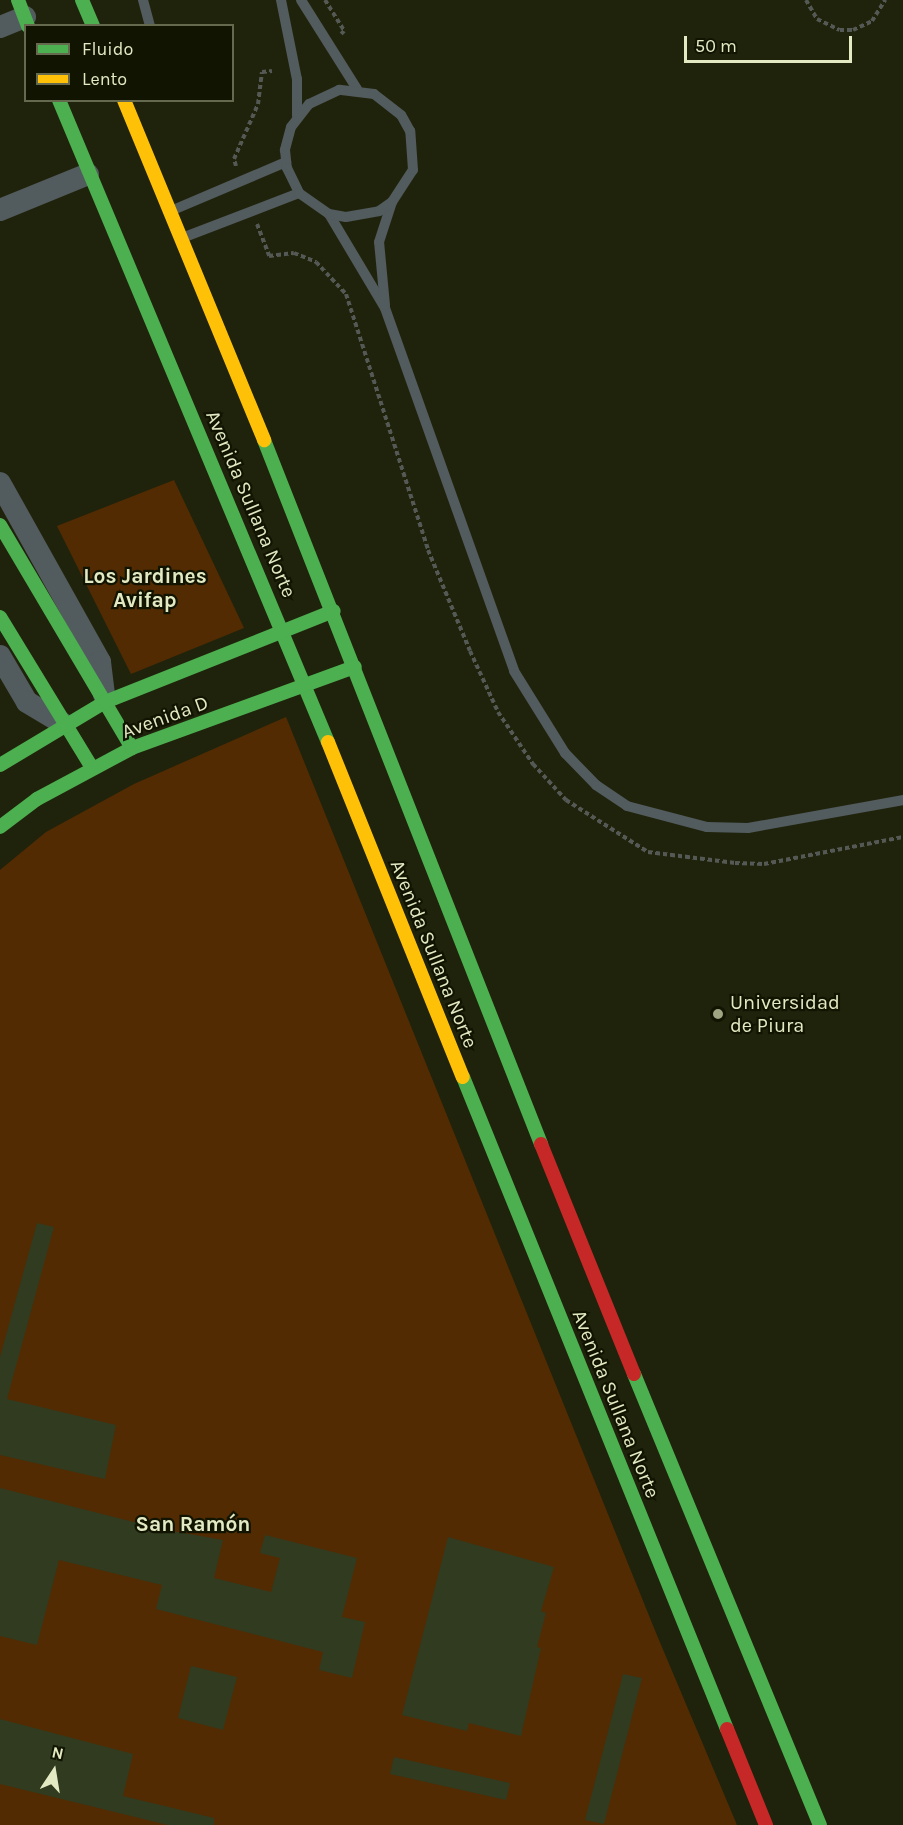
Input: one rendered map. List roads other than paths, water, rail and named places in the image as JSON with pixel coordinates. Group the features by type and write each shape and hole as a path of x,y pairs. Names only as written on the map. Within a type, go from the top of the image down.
{"main road":[{"path":"82,0 92,24"},
{"name":"Avenida Sullana Norte","path":"60,102 88,174 283,632 766,1825"},
{"name":"Avenida Sullana Norte","path":"125,102 334,611 577,1237 820,1825"},
{"path":"0,525 132,747"},
{"name":"Avenida D","path":"0,765 64,724 105,702 334,611"},
{"path":"0,616 92,768"},
{"name":"Avenida D","path":"0,827 37,799 132,747 304,688 355,667"}],"street":[{"path":"0,27 24,14"},
{"path":"0,210 88,174"},
{"path":"0,483 100,662 105,702"},
{"path":"0,656 27,702 64,724"}],"lane":[{"path":"143,0 149,24"},
{"path":"281,0 297,79 297,116 287,138 286,162 299,194 329,214 385,308 514,671 565,753 596,785 627,806 707,827 748,828 903,800"},
{"path":"301,0 357,90"},
{"path":"297,116 323,94 357,90 389,102 410,131 412,170 392,202 379,242 385,308"},
{"path":"133,122 136,102"},
{"path":"170,210 286,162"},
{"path":"182,238 299,194"},
{"path":"329,214 362,216 392,202"}],"place":[{"name":"Universidad de Piura","path":"718,1014"}],"district":[{"name":"Los Jardines Avifap","path":"145,588"},
{"name":"San Ramón","path":"193,1524"}]}
